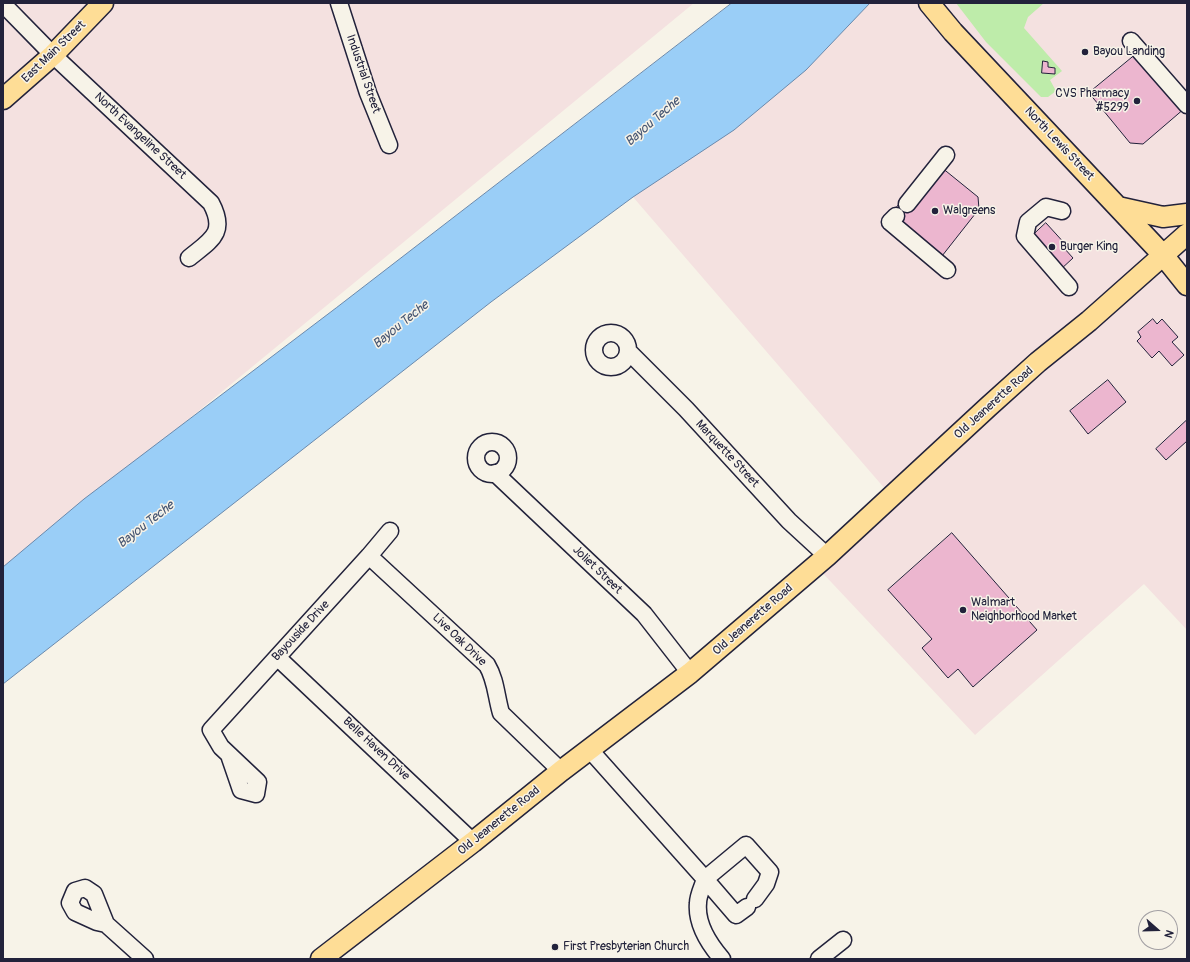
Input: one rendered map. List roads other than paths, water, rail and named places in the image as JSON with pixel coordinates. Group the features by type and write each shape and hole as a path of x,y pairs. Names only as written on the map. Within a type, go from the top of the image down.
{"main road":[{"name":"East Main Street","path":"3,98 53,55 103,3"},
{"name":"North Lewis Street","path":"930,3 953,32 1163,255 1187,285"},
{"path":"1118,207 1163,217 1187,214"},
{"name":"Old Jeanerette Road","path":"321,959 473,842 561,771 690,673 827,556 1038,362 1089,321 1187,234"}],"street":[{"name":"Industrial Street","path":"338,3 368,93 389,145"},
{"name":"North Evangeline Street","path":"3,4 53,55 211,203 218,215 218,229 211,241 190,258"},
{"path":"1132,41 1187,105"},
{"path":"907,204 946,155"},
{"path":"1062,211 1046,207 1028,222 1025,236 1069,287"},
{"path":"896,216 890,222 947,270"},
{"name":"Marquette Street","path":"628,351 686,409 789,521 827,556"},
{"name":"Joliet Street","path":"495,473 644,614 690,673"},
{"name":"Bayouside Drive","path":"230,758 221,747 211,730 390,531"},
{"name":"Live Oak Drive","path":"369,556 487,665 496,686 497,700 502,713 561,771"},
{"name":"Belle Haven Drive","path":"277,657 473,842"},
{"path":"590,750 705,879 736,915 751,903 766,884 770,872 746,845 705,879 698,903 700,923 710,945 722,959"},
{"path":"106,924 145,959"},
{"path":"819,959 843,940"}],"water":[{"name":"Bayou Teche","path":"732,3 870,3 806,70 734,130 633,197 491,302 3,684 3,567 84,499 336,308"}],"place":[{"name":"Bayou Landing","path":"1085,52"},
{"name":"CVS Pharmacy #5299","path":"1137,101"},
{"name":"Walgreens","path":"935,211"},
{"name":"Burger King","path":"1052,247"},
{"name":"Walmart Neighborhood Market","path":"963,610"},
{"name":"First Presbyterian Church","path":"555,947"}]}
